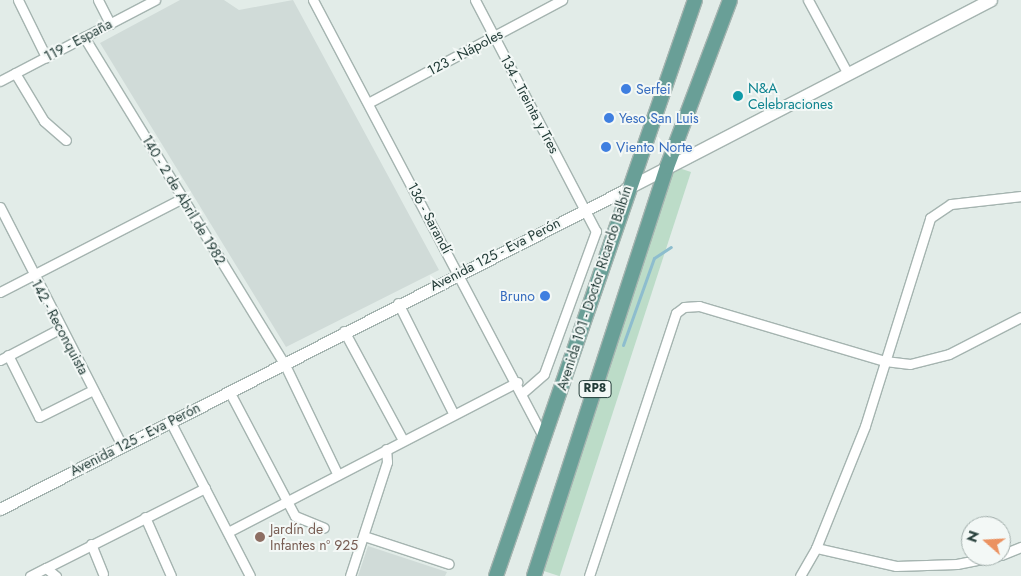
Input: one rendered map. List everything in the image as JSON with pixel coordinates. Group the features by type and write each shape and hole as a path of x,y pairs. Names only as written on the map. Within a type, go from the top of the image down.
{"main road":[{"name":"Avenida 101 - Doctor Ricardo Balbín","path":"496,576 627,189 695,0"},
{"name":"RP8","path":"534,576 668,167 730,0"},
{"name":"Avenida 125 - Eva Perón","path":"627,189 847,72 991,0"}],"street":[{"path":"18,0 46,57"},
{"path":"98,0 110,24"},
{"name":"119 - España","path":"0,81 155,0"},
{"name":"136 - Sarandí","path":"313,0 517,382 544,438"},
{"name":"134 - Treinta y Tres","path":"475,0 595,226 594,239 544,374 522,393"},
{"name":"123 - Nápoles","path":"368,103 562,0"},
{"path":"808,0 847,72"},
{"name":"140 - 2 de Abril de 1982","path":"84,37 284,363 338,475"},
{"path":"15,73 44,121 66,140"},
{"name":"Avenida 125 - Eva Perón","path":"0,509 584,208 627,189"},
{"path":"800,576 816,548 850,469 885,361 922,236 934,212 951,204 1021,196"},
{"path":"0,292 184,198"},
{"name":"142 - Reconquista","path":"0,207 4,227 33,276 122,445"},
{"path":"398,303 453,414"},
{"path":"590,576 679,310 699,306 885,361 910,364 932,360 1021,317"},
{"path":"61,328 4,358 39,417 93,390"},
{"path":"344,331 403,440"},
{"path":"228,532 517,382"},
{"path":"229,391 286,502 298,519 324,528"},
{"path":"170,421 250,576"},
{"path":"350,576 387,462 386,449"},
{"path":"30,576 205,488"},
{"path":"145,517 171,576"},
{"path":"364,536 449,564"},
{"path":"91,544 104,574"},
{"path":"816,548 896,566 961,563"},
{"path":"46,568 56,576"}],"shaded area":[{"path":"180,0 224,0 239,10 293,0 439,270 286,347 100,43"},
{"path":"368,546 447,572 445,576 358,576"}],"green space":[{"path":"668,165 691,172 560,576 537,569"}],"waterway":[{"path":"623,345 654,258 671,247"}],"place":[{"name":"Serfei","path":"626,89"},
{"name":"N&A Celebraciones","path":"738,96"},
{"name":"Yeso San Luis","path":"609,118"},
{"name":"Viento Norte","path":"606,147"},
{"name":"Bruno","path":"545,296"},
{"name":"Jardín de Infantes nº 925","path":"260,537"}]}
